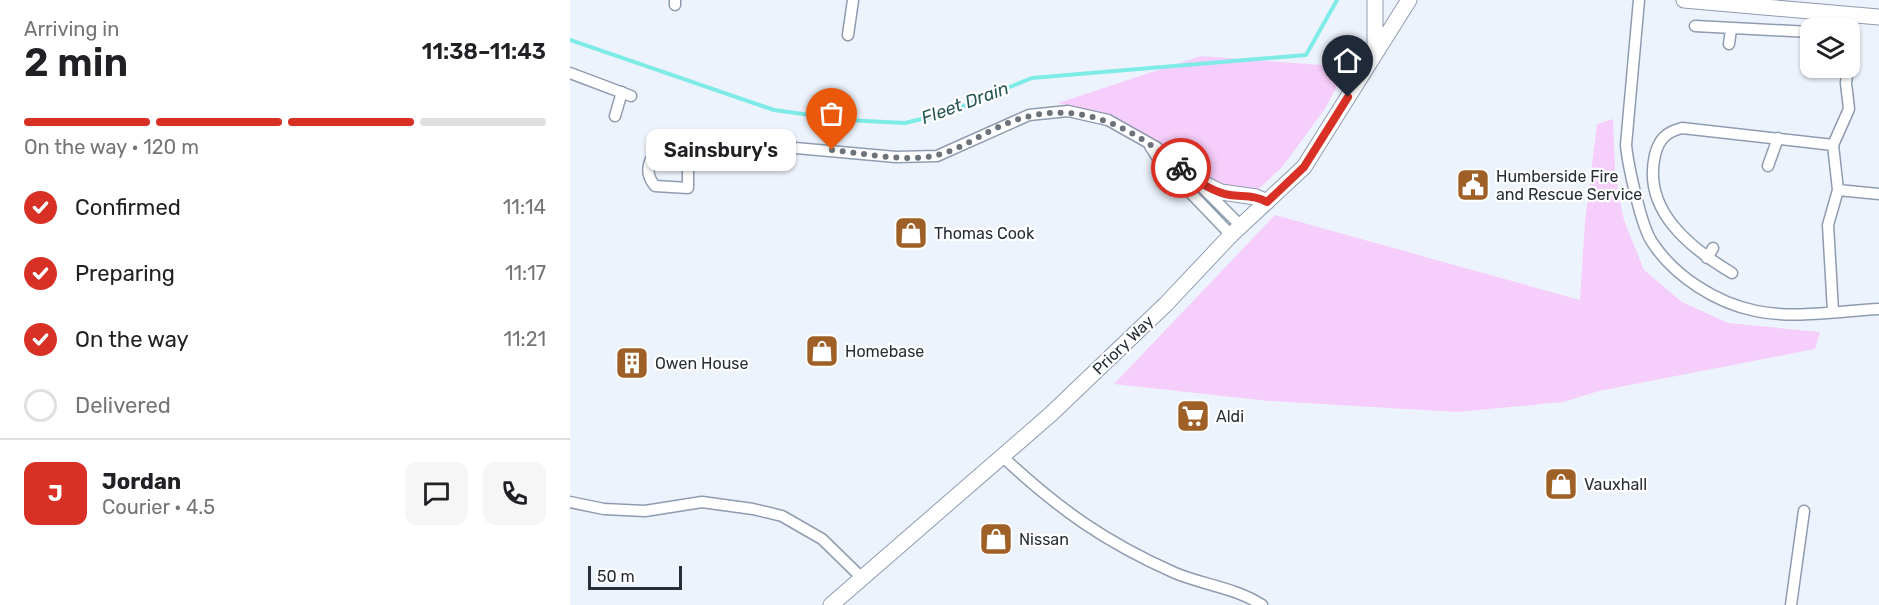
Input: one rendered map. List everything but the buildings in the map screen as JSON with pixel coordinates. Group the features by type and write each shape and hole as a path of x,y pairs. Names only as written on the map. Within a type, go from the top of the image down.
{"street":[{"path":"848,35 853,0"},
{"path":"1375,0 1375,50"},
{"name":"Priory Way","path":"831,605 861,577 1004,458 1166,304 1236,231 1304,167 1375,50 1409,0"},
{"path":"1639,0 1626,145 1629,169 1650,240 1675,268 1706,292 1756,311 1879,309"},
{"path":"1684,0 1879,17"},
{"path":"1695,26 1800,32"},
{"path":"1730,44 1731,29"},
{"path":"570,73 627,94 615,116"},
{"path":"1833,311 1828,225 1838,190 1833,145 1849,109 1847,78"},
{"path":"688,149 688,188 655,186 648,170 652,156 660,150 761,145 896,157 937,156 1029,115 1068,111 1108,120 1160,150 1194,179 1236,231"},
{"path":"1732,273 1707,258 1679,235 1660,210 1654,184 1653,162 1657,143 1669,131 1682,128 1833,145"},
{"path":"1768,166 1778,138"},
{"path":"1150,146 1159,160 1236,231"},
{"path":"1194,179 1221,192 1256,197 1267,202"},
{"path":"1838,190 1879,194"},
{"path":"1707,258 1713,248"},
{"path":"1004,458 1062,509 1109,542 1178,574 1250,597 1262,605"},
{"path":"571,501 604,509 645,511 702,502 753,509 782,516 822,539 861,577"},
{"path":"1791,605 1804,511"}],"shaded area":[{"path":"1201,56 1348,67 1324,110 1283,166 1246,201 1218,202 1160,145 1123,121 1058,103"},
{"path":"1613,119 1615,169 1619,197 1624,220 1644,270 1682,302 1728,323 1820,332 1815,349 1599,391 1563,402 1457,412 1269,401 1114,384 1275,215 1580,300 1585,222 1597,124"}],"waterway":[{"name":"Fleet Drain","path":"570,40 774,110 846,120 905,123 946,113 1032,78 1306,55 1337,0"}],"way so far":[{"path":"832,150 896,157 937,156 1029,115 1068,111 1108,120 1131,132 1150,146 1156,147 1181,168"}],"place":[{"name":"Sainsbury's","path":"832,150"},
{"name":"Humberside Fire and Rescue Service","path":"1473,185"},
{"name":"Thomas Cook","path":"911,233"},
{"name":"Homebase","path":"822,351"},
{"name":"Owen House","path":"632,363"},
{"name":"Aldi","path":"1193,416"},
{"name":"Vauxhall","path":"1561,484"},
{"name":"Nissan","path":"996,539"}],"route":[{"path":"1181,168 1194,179 1214,190 1229,195 1256,197 1267,202 1304,167 1348,97"}]}
